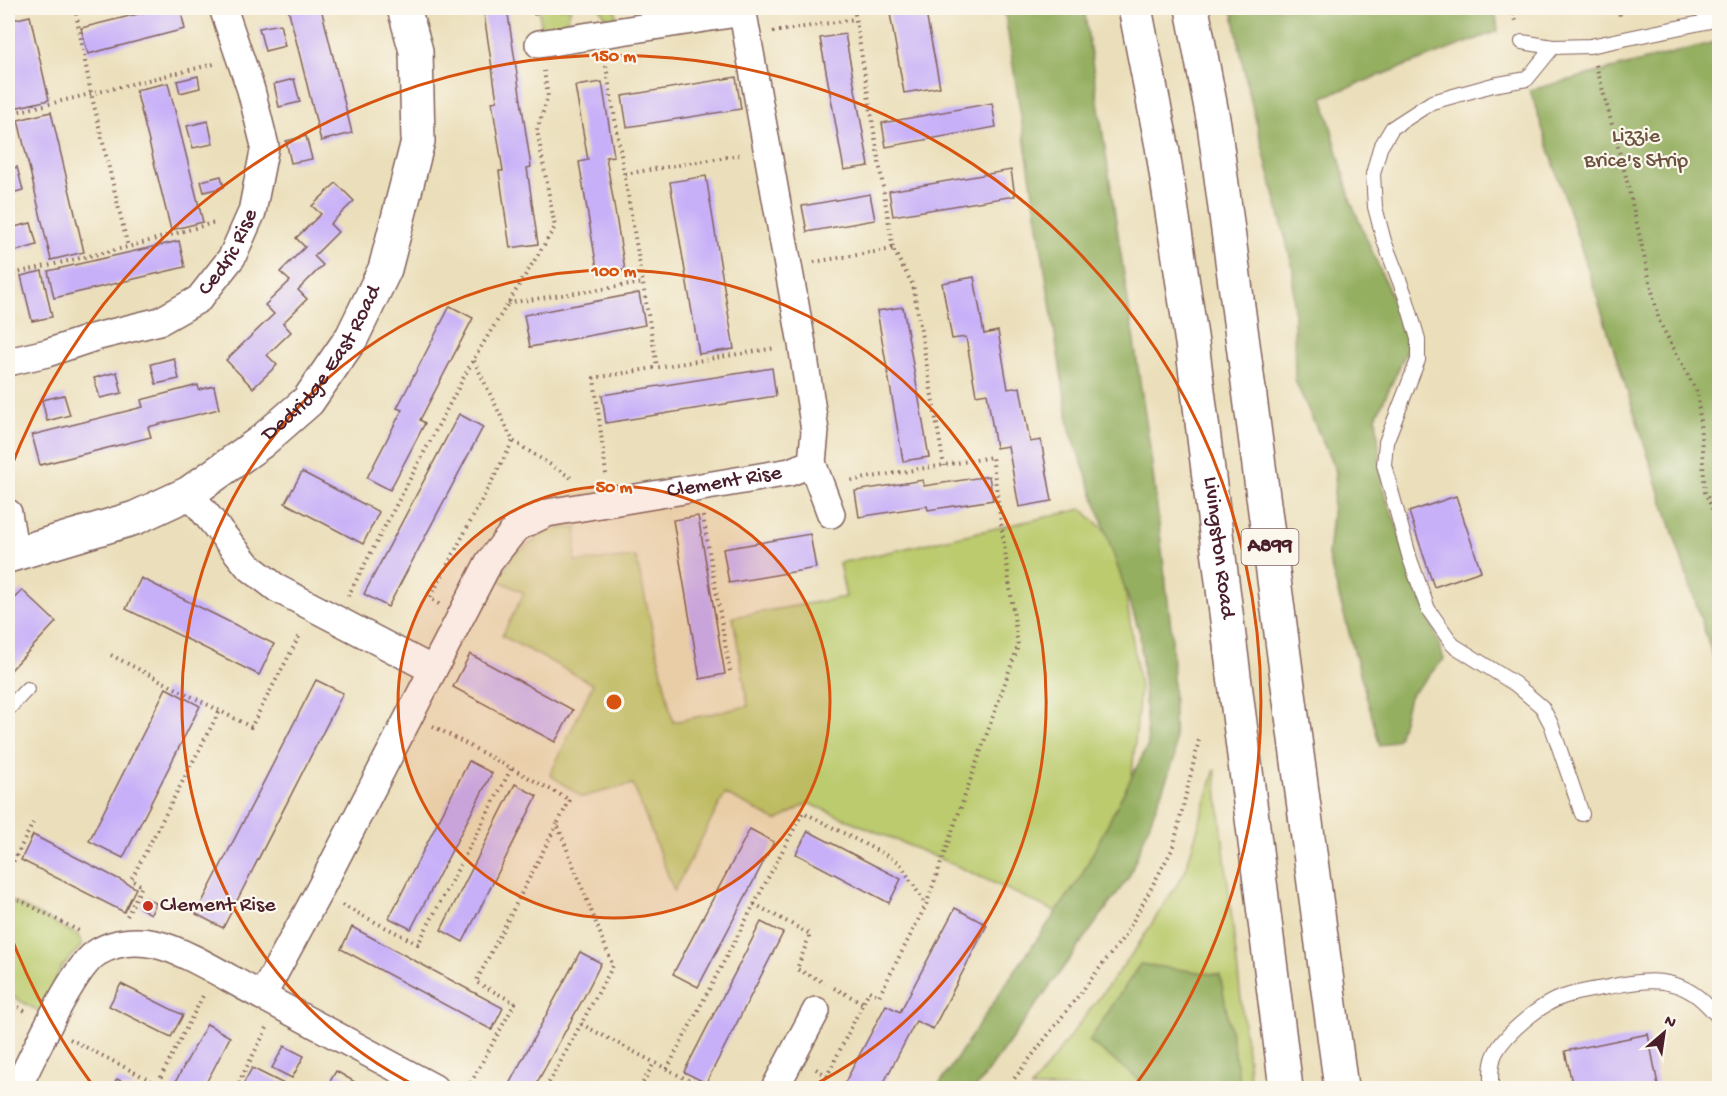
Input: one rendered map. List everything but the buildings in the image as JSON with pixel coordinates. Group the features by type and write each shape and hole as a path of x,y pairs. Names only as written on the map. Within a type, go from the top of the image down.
{"main road":[{"name":"Dedridge East Road","path":"11,555 135,518 189,493 261,442 308,401 352,337 385,269 418,141 416,51 404,8"},
{"name":"Livingston Road","path":"1135,8 1162,146 1192,343 1286,1089"},
{"name":"A899","path":"1192,8 1214,124 1341,1089"}],"street":[{"name":"Cedric Rise","path":"8,362 160,321 199,299 232,257 252,212 265,146 240,57 223,8"},
{"path":"539,44 744,19"},
{"name":"Clement Rise","path":"744,19 802,344 815,431 816,474 831,514"},
{"name":"Clement Rise","path":"270,1001 318,893 460,617 489,562 516,528 547,513 790,472 816,474"},
{"path":"189,493 248,566 278,589 433,670"},
{"path":"8,513 11,555"},
{"path":"17,1089 76,973 97,952 127,941 156,944 189,957 434,1089"},
{"path":"775,1089 816,1011"}],"lane":[{"path":"1522,42 1553,47 1590,46 1719,18"},
{"path":"1553,47 1527,79 1493,85 1432,102 1392,128 1380,148 1373,174 1375,207 1384,241 1405,295 1418,339 1418,360 1386,442 1384,465 1410,559 1428,609 1453,645 1515,684 1542,707 1551,724 1582,814"},
{"path":"8,709 27,689"},
{"path":"1491,1089 1491,1071 1495,1053 1500,1046 1532,1015 1560,997 1621,984 1659,981 1675,984 1691,992 1704,1001 1719,1019"}],"path":[{"path":"75,8 91,93 128,248"},
{"path":"854,8 893,249 913,285 944,466"},
{"path":"744,19 855,19"},
{"path":"601,35 657,367"},
{"path":"111,655 250,726 325,614 473,360 555,227 537,130 548,97 539,44"},
{"path":"1590,46 1626,177 1659,321 1698,394 1705,492 1719,527"},
{"path":"8,114 240,57"},
{"path":"625,174 767,151"},
{"path":"8,275 128,248 252,212"},
{"path":"788,266 893,249"},
{"path":"508,303 643,283"},
{"path":"610,502 594,378 802,344"},
{"path":"473,360 513,441 610,502"},
{"path":"460,617 430,598 513,441"},
{"path":"792,1056 827,1076 869,991 879,996 926,905 1018,646 992,457 944,466 816,474"},
{"path":"698,488 730,672"},
{"path":"127,941 122,925 142,886 131,880 220,710"},
{"path":"410,714 570,800 476,982 515,1003 468,1089"},
{"path":"1007,1089 1126,934 1173,848 1199,740"},
{"path":"318,893 418,944 511,769"},
{"path":"667,1069 803,812 899,862 926,905"},
{"path":"8,872 33,823"},
{"path":"546,1089 613,966 557,824"},
{"path":"8,894 90,937 97,952"},
{"path":"754,904 810,934 797,969 863,1003"},
{"path":"48,1028 156,1086 215,972"},
{"path":"236,1089 270,1001"},
{"path":"581,1024 703,1089"},
{"path":"640,1089 654,1063"}],"green space":[{"path":"539,8 571,8 567,20 558,31 542,34"},
{"path":"600,8 615,8 617,19 606,18"},
{"path":"1004,8 1084,8 1150,448 1172,636 1175,757 1129,877 976,1088 937,1088 1009,979 1079,880 1148,745 1140,633 1070,430"},
{"path":"1232,8 1495,8 1498,31 1323,97 1351,202 1411,342 1376,417 1383,488 1444,659 1409,697 1398,739 1380,746 1328,556 1336,472 1295,380 1293,269 1247,85"},
{"name":"Lizzie Brice's Strip","path":"1720,41 1719,675 1530,90"},
{"path":"1082,509 1118,543 1140,688 1131,786 1069,918 957,866 808,803 777,821 725,794 674,891 633,784 582,797 550,775 593,684 502,636 524,593 498,580 513,555 553,528 577,528 575,562 636,557 673,722 748,706 733,617 846,597 839,563"},
{"path":"1215,769 1251,1088 1031,1088 1135,950 1185,872"},
{"path":"8,899 78,935 82,945 61,968 40,1012 8,994"},
{"path":"1140,964 1220,975 1241,1088 1150,1088 1089,1041"}],"place":[{"name":"Clement Rise","path":"148,906"}]}
